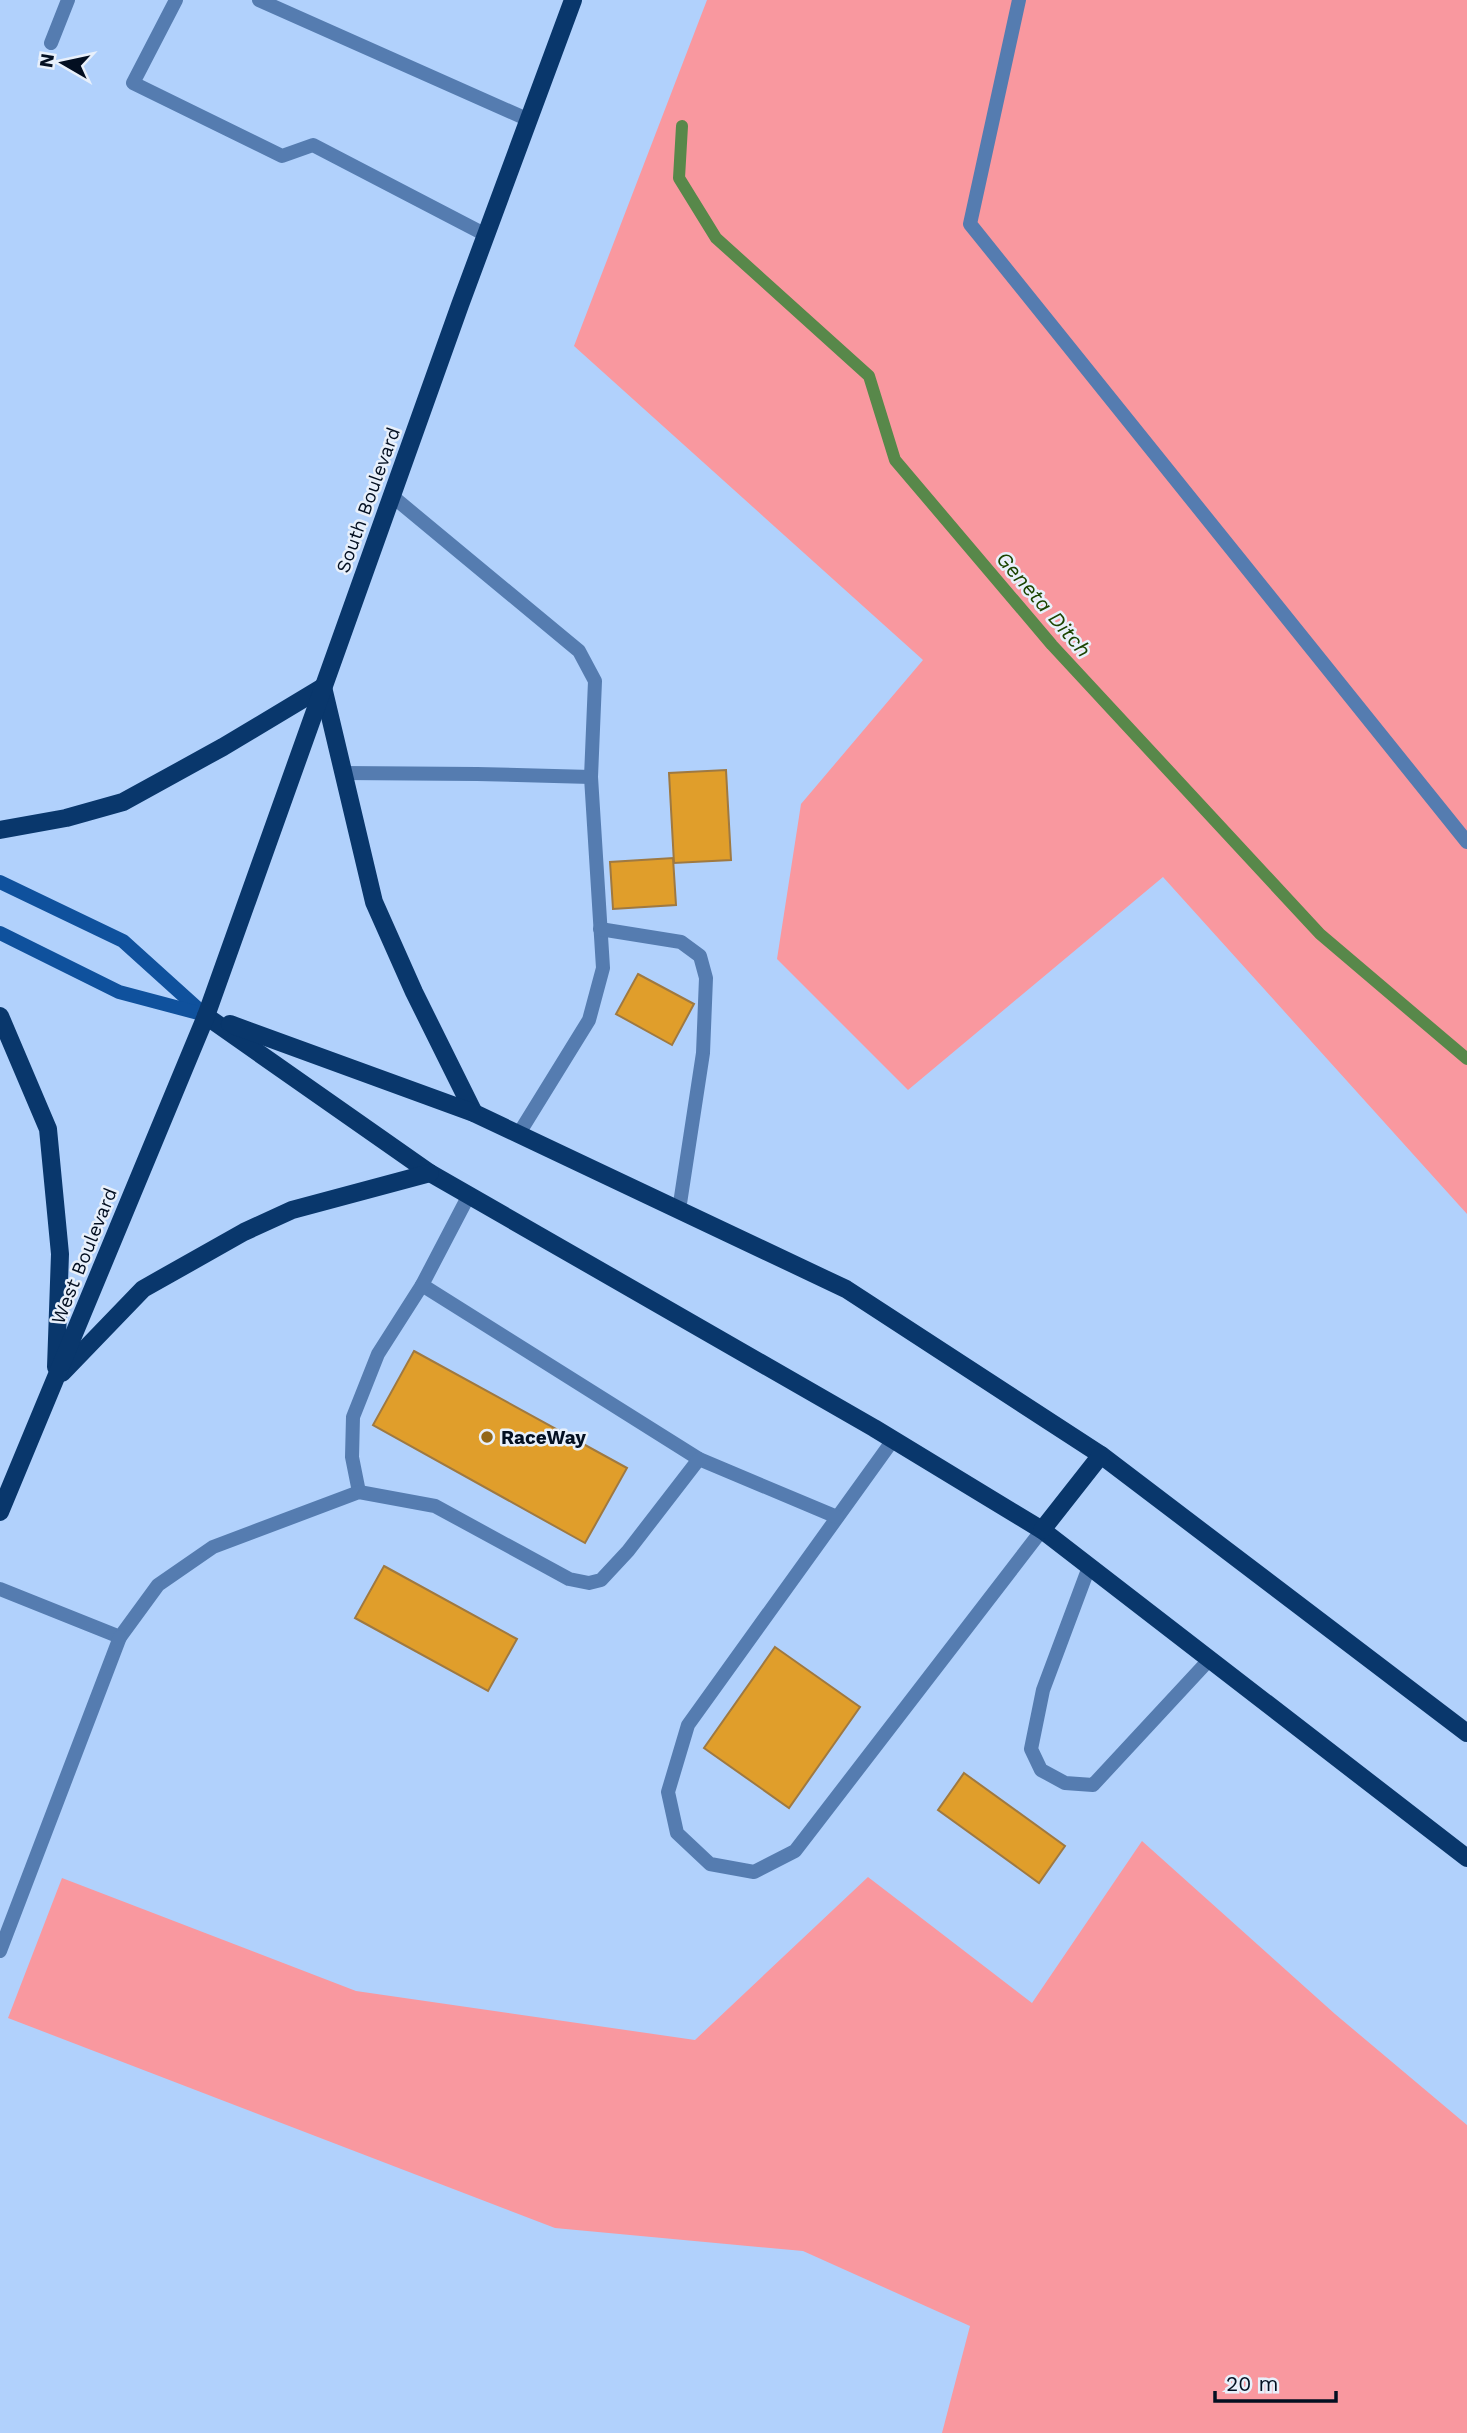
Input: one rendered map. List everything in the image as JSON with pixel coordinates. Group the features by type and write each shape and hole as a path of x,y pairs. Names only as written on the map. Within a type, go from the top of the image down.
{"main road":[{"name":"South Boulevard","path":"206,1016 573,0"},
{"path":"0,830 66,818 123,802 323,687 374,902 414,992 474,1113"},
{"path":"0,882 123,941 206,1016 430,1173 893,1440 1042,1530 1467,1858"},
{"path":"0,933 119,992 206,1016 474,1113 846,1289 1101,1455 1467,1734"},
{"path":"0,1016 48,1129 61,1254 55,1381"},
{"name":"West Boulevard","path":"0,1513 206,1016"},
{"path":"55,1381 143,1289 244,1232 292,1210 430,1173"},
{"path":"1042,1530 1101,1455"}],"lane":[{"path":"51,43 68,0"},
{"path":"176,0 134,83 282,156 313,145 486,235"},
{"path":"259,0 529,120"},
{"path":"1019,0 970,224 1467,842"},
{"path":"392,496 579,651 595,681 591,777 603,968 589,1020 518,1135"},
{"path":"343,773 591,777"},
{"path":"600,929 681,942 700,956 706,978 703,1053 679,1210"},
{"path":"359,1492 352,1457 353,1417 378,1354 422,1285 469,1195"},
{"path":"422,1285 699,1460 837,1517"},
{"path":"893,1440 688,1725 668,1791 677,1833 710,1864 754,1872 795,1851 1042,1530"},
{"path":"0,1951 120,1637 158,1585 212,1547 359,1492 435,1506 569,1579 589,1583 601,1580 628,1550 699,1460"},
{"path":"1089,1567 1043,1690 1031,1749 1041,1770 1065,1783 1093,1785 1209,1660"},
{"path":"0,1589 120,1637"}],"shaded area":[{"path":"707,0 1467,0 1467,1214 1163,877 908,1090 777,959 801,804 923,660 574,346"},
{"path":"1142,1841 1335,2014 1467,2125 1467,2433 942,2433 970,2326 803,2251 555,2228 8,2018 62,1878 356,1991 695,2040 868,1877 1032,2003"}],"building":[{"path":"726,770 731,860 674,863 669,773"},
{"path":"673,858 676,905 613,909 610,862"},
{"path":"638,974 694,1004 672,1045 616,1014"},
{"path":"414,1351 627,1468 585,1543 373,1425"},
{"path":"384,1566 517,1639 488,1691 355,1618"},
{"path":"775,1647 860,1707 789,1808 704,1748"},
{"path":"964,1773 1065,1846 1039,1883 938,1810"}],"waterway":[{"name":"Geneta Ditch","path":"682,126 679,178 716,238 869,376 895,460 1052,645 1320,934 1467,1059"}],"place":[{"name":"RaceWay","path":"487,1437"}]}
